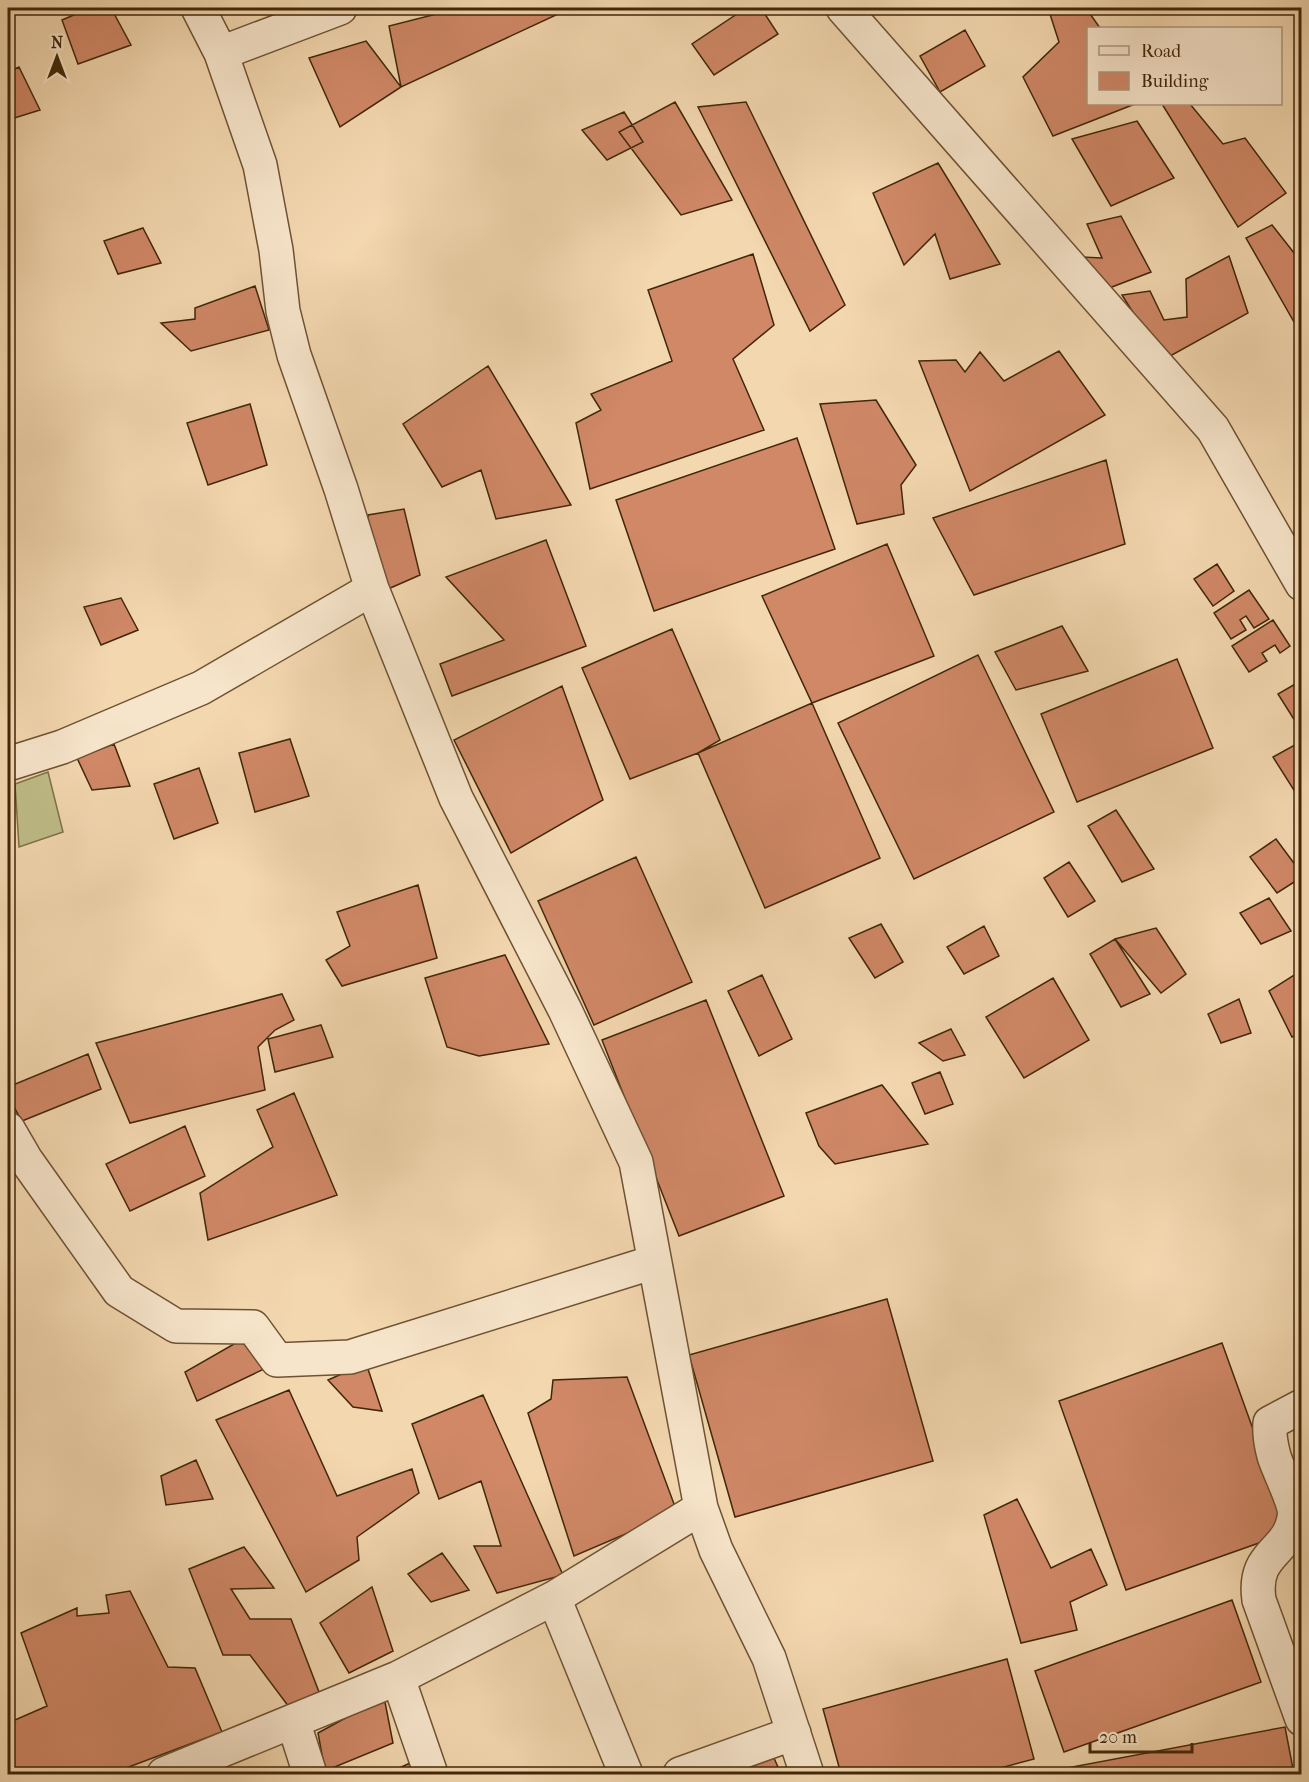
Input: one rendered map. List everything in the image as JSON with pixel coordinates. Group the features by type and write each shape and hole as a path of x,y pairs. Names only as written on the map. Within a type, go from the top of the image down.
{"street":[{"path":"198,8 221,53 260,165 276,250 283,311 294,355 341,489 372,589 456,798 565,1010 636,1162 701,1508 716,1550 770,1658 807,1774"},
{"path":"221,53 340,8"},
{"path":"843,8 1213,429 1302,584"},
{"path":"8,765 62,747 201,687 372,589"},
{"path":"8,1129 26,1160 119,1291 176,1326 253,1327 277,1360 350,1357 654,1262"},
{"path":"1302,1406 1270,1423 1269,1435 1274,1456 1295,1516 1290,1532 1261,1567 1256,1584 1258,1600 1302,1719"},
{"path":"164,1774 398,1678 554,1598 701,1508"},
{"path":"554,1598 626,1774"},
{"path":"398,1678 431,1774"},
{"path":"292,1721 310,1774"},
{"path":"680,1774 794,1733"}],"shaded area":[{"path":"48,772 63,832 19,847 15,784"}],"building":[{"path":"90,8 111,8 131,45 78,64 62,20"},
{"path":"460,8 571,8 401,87 389,26"},
{"path":"746,8 761,8 778,34 714,75 692,44"},
{"path":"1048,8 1086,8 1099,27 1087,27 1087,105 1132,105 1053,136 1023,77 1059,42"},
{"path":"965,30 985,66 940,92 920,56"},
{"path":"366,41 401,87 340,127 309,58"},
{"path":"19,67 40,110 8,120 8,72"},
{"path":"675,102 732,200 681,215 619,132"},
{"path":"746,102 845,305 810,331 698,107"},
{"path":"1163,105 1191,105 1223,144 1245,138 1286,193 1238,227"},
{"path":"624,112 643,142 607,160 582,130"},
{"path":"1137,121 1174,178 1111,206 1072,139"},
{"path":"938,163 1000,264 950,279 935,234 904,265 873,193"},
{"path":"1121,216 1151,272 1104,290 1082,257 1102,258 1087,224"},
{"path":"1272,225 1302,263 1302,336 1246,238"},
{"path":"143,228 161,263 118,274 104,241"},
{"path":"753,254 774,325 733,359 764,430 590,489 576,423 601,410 591,394 672,361 648,290"},
{"path":"1229,256 1248,313 1163,360 1122,295 1150,291 1164,320 1187,317 1186,279"},
{"path":"255,286 269,330 191,351 161,323 195,319 195,308"},
{"path":"1059,351 1105,415 970,491 919,361 956,360 965,372 980,352 1004,381"},
{"path":"488,366 571,505 496,519 481,470 442,487 403,424"},
{"path":"876,400 916,465 901,485 904,514 857,524 820,404"},
{"path":"250,404 267,465 208,485 187,423"},
{"path":"797,438 835,549 654,611 616,500"},
{"path":"1106,460 1125,544 974,595 933,518"},
{"path":"404,509 420,575 388,589 366,567 368,515"},
{"path":"546,540 586,646 452,696 440,664 504,640 446,577"},
{"path":"887,544 934,656 812,703 762,596"},
{"path":"1217,564 1234,591 1213,606 1194,579"},
{"path":"1249,590 1269,619 1254,628 1246,616 1240,620 1246,630 1231,639 1214,613"},
{"path":"121,598 138,630 101,645 84,607"},
{"path":"1273,620 1290,646 1280,653 1275,645 1262,653 1267,661 1249,672 1232,646"},
{"path":"1062,626 1088,671 1016,690 995,652"},
{"path":"672,629 720,740 698,753 630,779 582,668"},
{"path":"978,655 1054,812 914,879 838,723"},
{"path":"1177,659 1213,748 1077,802 1041,714"},
{"path":"1302,680 1302,717 1295,721 1278,694"},
{"path":"562,686 603,800 511,853 454,740"},
{"path":"812,703 880,858 765,908 698,753"},
{"path":"290,739 309,796 255,812 239,753"},
{"path":"1302,741 1302,794 1297,795 1273,757"},
{"path":"114,744 130,786 92,790 77,758"},
{"path":"199,768 218,823 174,839 154,784"},
{"path":"1116,810 1154,869 1122,882 1088,826"},
{"path":"1276,839 1302,874 1302,877 1277,893 1250,857"},
{"path":"636,857 692,982 594,1025 538,901"},
{"path":"1069,862 1095,901 1068,917 1044,878"},
{"path":"418,885 437,958 342,986 326,960 350,946 337,912"},
{"path":"1269,898 1291,931 1261,944 1240,913"},
{"path":"881,924 903,962 875,978 849,938"},
{"path":"984,926 999,956 964,974 947,947"},
{"path":"1156,928 1186,974 1161,993 1115,939"},
{"path":"1115,939 1150,994 1121,1007 1090,954"},
{"path":"505,955 549,1044 479,1056 447,1047 425,978"},
{"path":"1302,970 1302,1033 1292,1037 1269,991"},
{"path":"762,975 792,1039 759,1056 728,991"},
{"path":"1053,978 1089,1040 1024,1078 986,1017"},
{"path":"282,994 294,1020 275,1030 258,1047 265,1090 130,1123 96,1043"},
{"path":"1239,999 1251,1033 1221,1043 1208,1014"},
{"path":"706,1000 784,1196 679,1236 602,1040"},
{"path":"321,1025 333,1057 275,1072 268,1039"},
{"path":"951,1029 965,1055 943,1061 919,1043"},
{"path":"88,1054 101,1089 22,1121 8,1097 8,1087"},
{"path":"940,1072 953,1104 925,1114 912,1083"},
{"path":"882,1085 928,1144 835,1164 819,1146 806,1113"},
{"path":"294,1093 337,1195 208,1240 200,1193 273,1147 257,1110"},
{"path":"185,1126 205,1176 130,1211 106,1164"},
{"path":"887,1299 933,1461 735,1517 689,1355"},
{"path":"241,1340 264,1369 197,1401 185,1372"},
{"path":"1222,1343 1290,1532 1126,1590 1059,1401"},
{"path":"366,1363 382,1411 353,1407 328,1380"},
{"path":"627,1377 677,1512 574,1556 528,1413 551,1399 553,1380"},
{"path":"289,1390 337,1496 412,1469 419,1493 357,1537 359,1560 306,1592 216,1420"},
{"path":"483,1395 563,1575 497,1593 474,1546 501,1546 481,1481 439,1499 412,1424"},
{"path":"196,1460 213,1499 166,1505 161,1476"},
{"path":"1017,1499 1051,1568 1091,1549 1107,1585 1070,1602 1077,1630 1021,1643 984,1515"},
{"path":"244,1547 274,1588 231,1589 250,1619 291,1619 319,1692 289,1707 250,1655 223,1655 189,1569"},
{"path":"442,1553 469,1590 431,1602 408,1574"},
{"path":"372,1587 393,1651 349,1673 320,1623"},
{"path":"130,1591 168,1667 195,1668 222,1732 110,1774 8,1774 8,1723 47,1706 21,1633 77,1608 77,1616 109,1613 106,1595"},
{"path":"1232,1600 1261,1682 1064,1752 1035,1671"},
{"path":"1007,1659 1034,1759 978,1774 841,1774 823,1709"},
{"path":"384,1697 393,1743 325,1771 318,1733"},
{"path":"1285,1727 1294,1774 1057,1774 1056,1770"},
{"path":"774,1758 781,1774 722,1774"},
{"path":"410,1763 414,1774 386,1774"}]}
